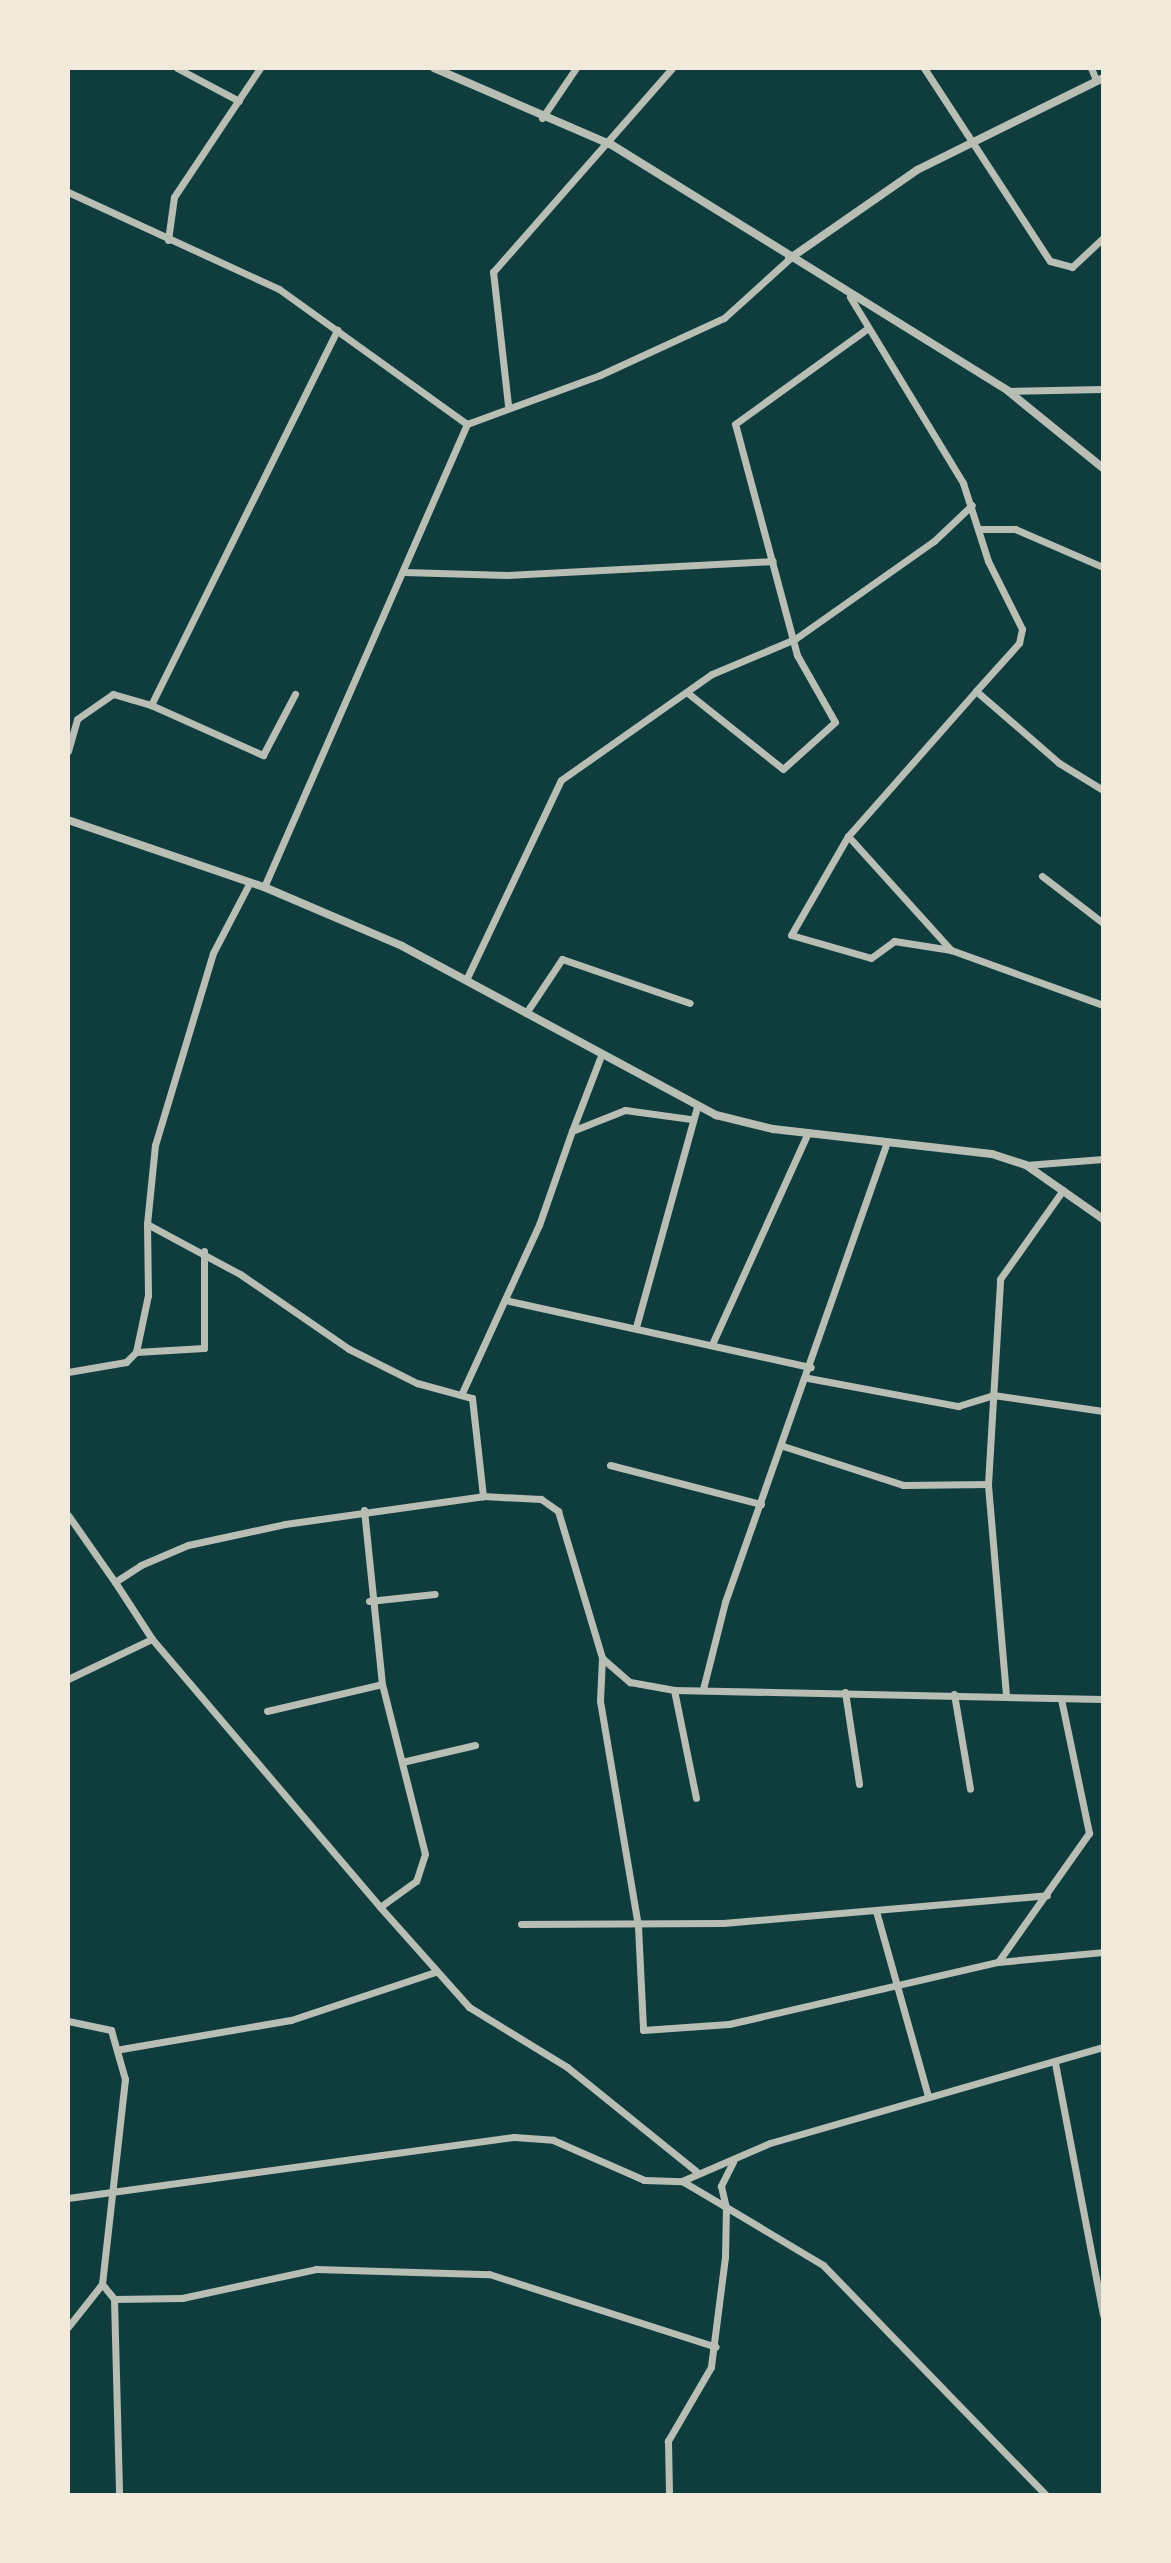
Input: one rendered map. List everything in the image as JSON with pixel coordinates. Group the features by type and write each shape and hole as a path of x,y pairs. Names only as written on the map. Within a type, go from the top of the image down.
{"street":[{"path":"177,68 239,101"},
{"path":"168,240 174,197 260,68"},
{"path":"434,68 542,118 612,145 850,297 1008,391 1103,468"},
{"path":"542,118 576,68"},
{"path":"508,405 493,272 612,145 672,68"},
{"path":"924,68 974,137 1050,261 1072,267 1103,238"},
{"path":"264,887 467,424 508,405 600,375 724,318 789,259 860,204 974,137 1100,79 1091,68"},
{"path":"68,192 279,289 467,424"},
{"path":"850,297 972,505 978,529 1024,636 848,836 791,935 871,958 894,941 951,950 1103,1005"},
{"path":"689,694 787,768 836,716 801,666 735,424 868,328"},
{"path":"151,705 337,330"},
{"path":"1008,391 1103,389"},
{"path":"466,980 561,780 737,660 795,639 934,541 972,505"},
{"path":"978,529 1015,529 1103,567"},
{"path":"404,572 522,575 773,561"},
{"path":"976,691 1059,763 1103,790"},
{"path":"68,751 77,719 113,694 151,705 260,755 295,694"},
{"path":"68,820 264,887 466,980 600,1058 697,1107 738,1123 886,1145 960,1149 1026,1165 1103,1159"},
{"path":"848,836 951,950"},
{"path":"1042,876 1103,923"},
{"path":"68,1372 126,1362 136,1352 148,1295 147,1224 155,1145 213,953 250,882"},
{"path":"526,1013 562,959 690,1003"},
{"path":"462,1393 505,1300 600,1058"},
{"path":"636,1327 691,1119 697,1107"},
{"path":"572,1131 625,1110 691,1119"},
{"path":"713,1342 808,1133"},
{"path":"703,1689 761,1504 808,1378 886,1145"},
{"path":"1026,1165 1103,1219"},
{"path":"1006,1695 988,1484 1001,1274 1063,1190"},
{"path":"147,1224 204,1251 349,1349 417,1383 462,1393 476,1402 483,1496"},
{"path":"136,1352 204,1348 204,1251"},
{"path":"505,1300 713,1342 811,1367"},
{"path":"808,1378 958,1406 993,1395 1103,1411"},
{"path":"783,1446 903,1485 988,1484"},
{"path":"610,1465 761,1504"},
{"path":"115,1582 188,1545 364,1510 483,1496 541,1499 558,1511 602,1658 600,1701 638,1926 638,2023 650,2031 729,2024 998,1962 1103,1952"},
{"path":"364,1510 369,1601 382,1684 425,1854 416,1881 380,1907"},
{"path":"68,1515 152,1639 435,1972 469,2007 574,2073 696,2171"},
{"path":"369,1601 435,1594"},
{"path":"68,1679 152,1639"},
{"path":"602,1658 622,1678 674,1690 1103,1699"},
{"path":"267,1711 382,1684"},
{"path":"674,1690 696,1798"},
{"path":"845,1692 859,1784"},
{"path":"954,1694 970,1789"},
{"path":"998,1962 1047,1895 1091,1826 1061,1699"},
{"path":"402,1762 475,1745"},
{"path":"521,1924 638,1926 876,1911 1047,1895"},
{"path":"876,1911 928,2096"},
{"path":"121,2049 291,2020 435,1972"},
{"path":"68,2021 111,2030 121,2049 122,2137 111,2188 102,2284 68,2327"},
{"path":"682,2181 696,2171 733,2162 770,2143 1103,2047"},
{"path":"1055,2063 1103,2314"},
{"path":"68,2198 111,2188 514,2137 553,2140 644,2180 682,2181 823,2265 1046,2495"},
{"path":"669,2495 668,2441 716,2347 726,2207 721,2186 733,2162"},
{"path":"114,2299 194,2296 316,2269 475,2272 716,2347"},
{"path":"102,2284 114,2299 119,2495"}]}
